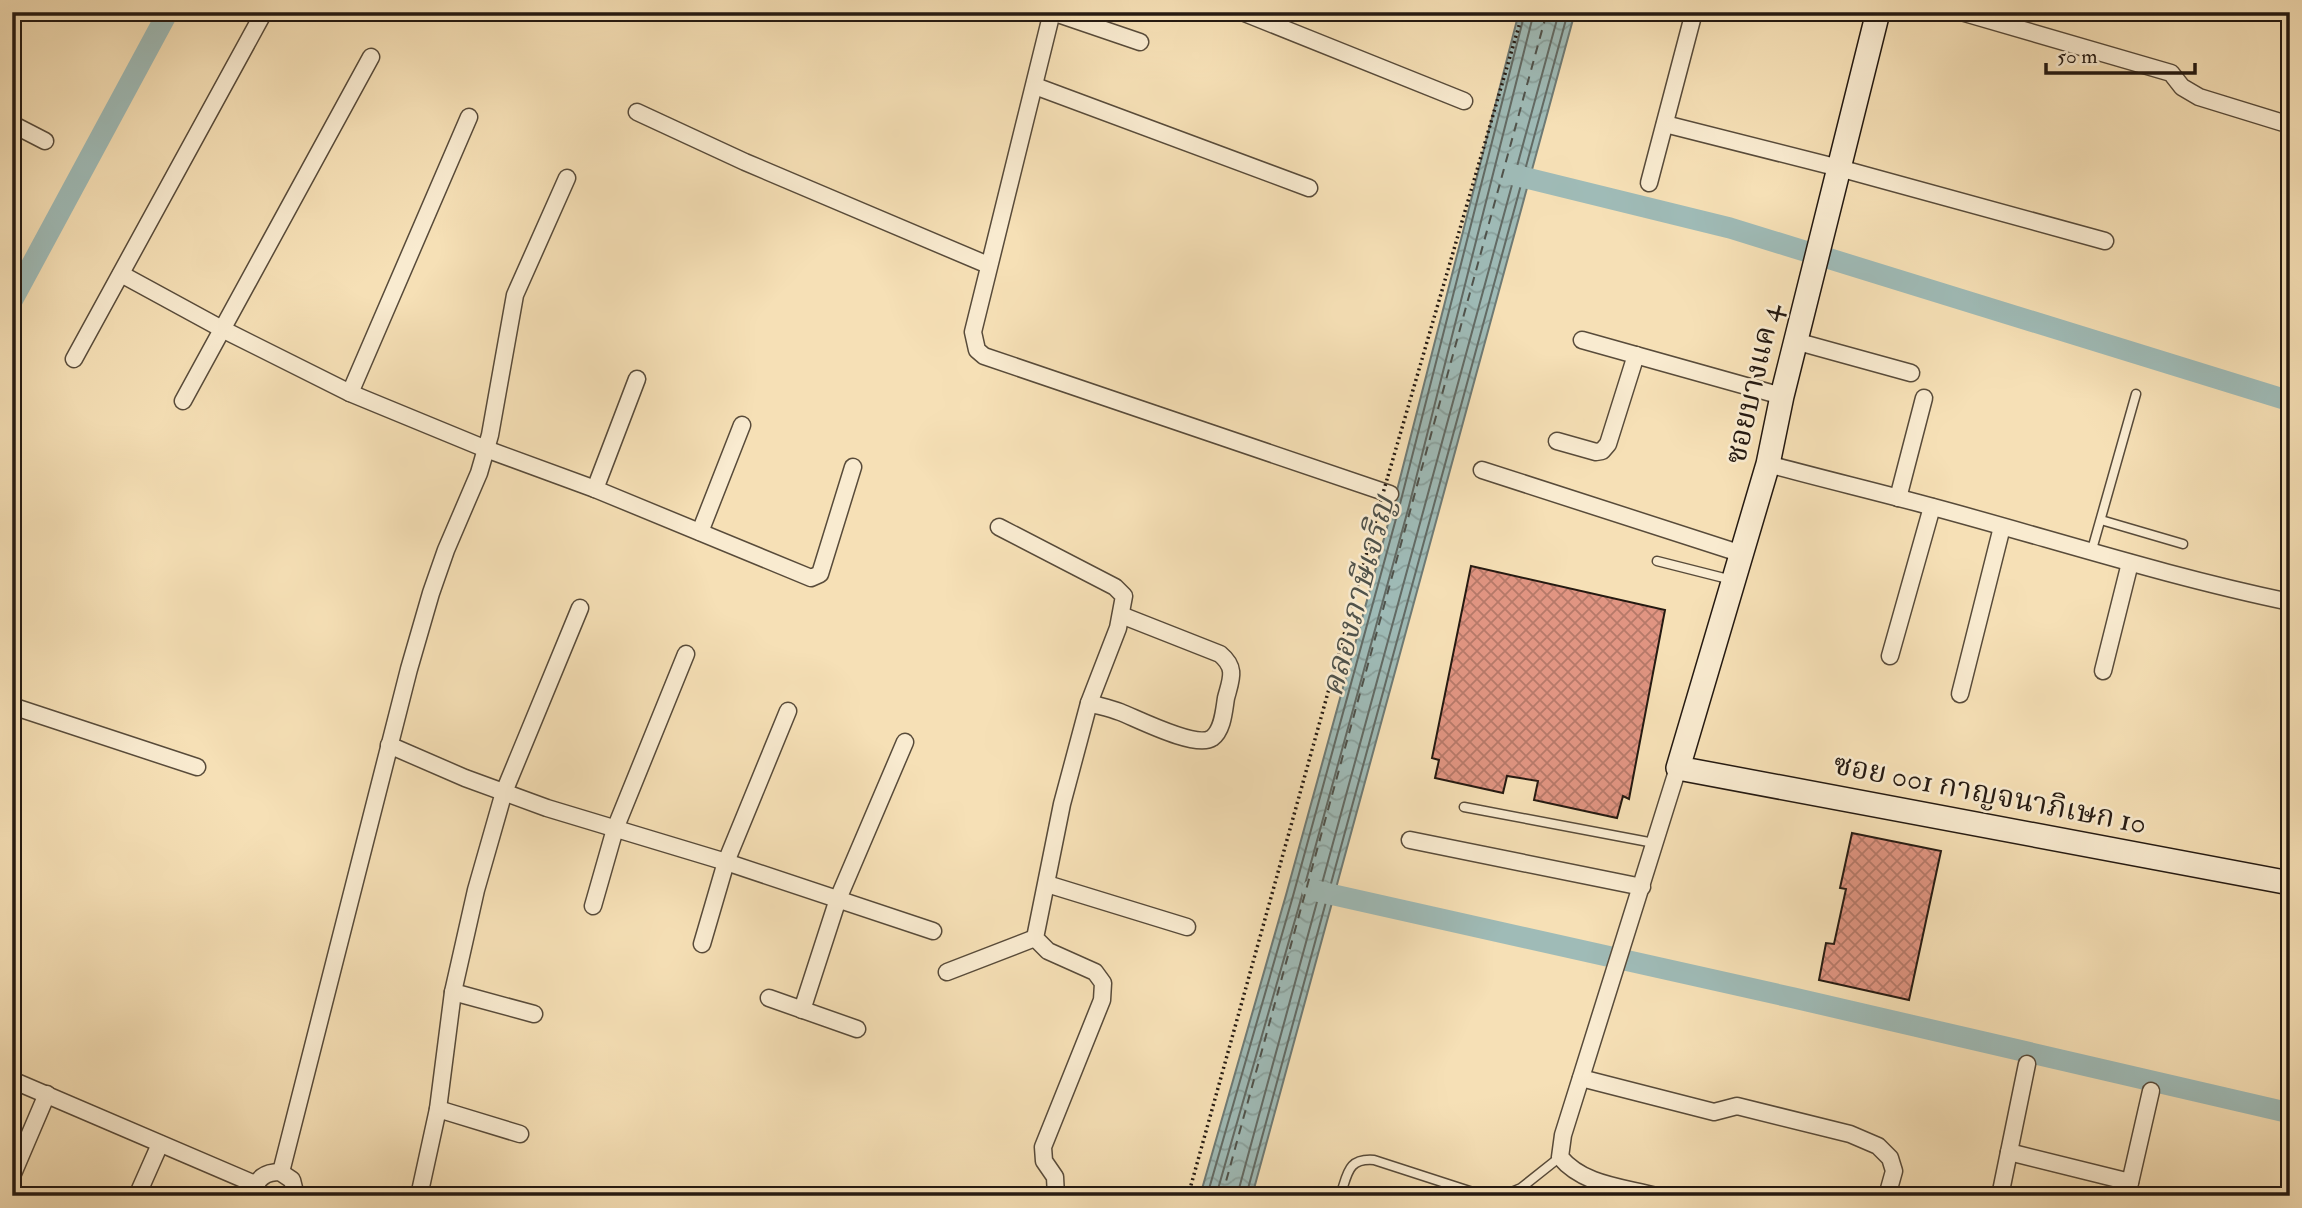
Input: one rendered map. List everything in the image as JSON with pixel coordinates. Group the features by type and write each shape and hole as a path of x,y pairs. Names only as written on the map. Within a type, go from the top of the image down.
{"street":[{"path":"74,359 264,12"},
{"path":"1140,42 1052,12 988,265 973,332 976,350 984,356 1390,494"},
{"path":"1242,12 1464,101"},
{"path":"1649,183 1694,12"},
{"name":"ซอยบางแค 4","path":"1678,768 1768,464 1782,396 1878,12"},
{"path":"1961,12 2171,74 2182,88 2199,97 2290,125"},
{"path":"183,401 371,57"},
{"path":"1034,86 1309,188"},
{"path":"636,112 988,265"},
{"path":"350,393 469,117"},
{"path":"12,124 45,141"},
{"path":"1665,124 1839,168 2105,241"},
{"path":"281,1172 431,593 486,449 515,295 567,178"},
{"path":"121,274 222,329 350,393 486,449 595,489 811,578 820,574 853,467"},
{"path":"1582,340 1782,396"},
{"path":"1796,341 1911,373"},
{"path":"1557,441 1596,452 1602,451 1608,444 1636,355"},
{"path":"595,489 636,379"},
{"path":"1898,498 1924,398"},
{"path":"700,532 742,425"},
{"path":"1768,464 1933,507 2130,564 2290,602"},
{"path":"1482,470 1742,554"},
{"path":"1890,656 1933,507"},
{"path":"999,527 1115,587 1124,596 1122,615 1089,703 1062,804 1035,937"},
{"path":"1960,694 2002,527"},
{"path":"2104,671 2130,564"},
{"path":"419,1196 439,1109 453,992 476,890 504,792 580,608"},
{"path":"1089,703 1200,741 1210,740 1219,732 1232,673 1228,661 1220,654 1122,615"},
{"path":"593,905 615,829 686,654"},
{"path":"12,706 197,766"},
{"path":"702,944 726,862 788,712"},
{"path":"802,1010 838,899 905,742"},
{"path":"390,745 504,792 933,931"},
{"path":"1656,1196 1586,1178 1569,1167 1560,1157 1563,1135 1678,768"},
{"name":"ซอย 001 กาญจนาภิเษก 10","path":"1678,768 2290,883"},
{"path":"1410,841 1642,887"},
{"path":"1047,884 1186,927"},
{"path":"947,972 1035,937"},
{"path":"1035,937 1048,951 1095,972 1103,983 1102,1000 1043,1147 1044,1161 1055,1177 1056,1196"},
{"path":"453,992 534,1014"},
{"path":"769,998 858,1029"},
{"path":"2000,1196 2027,1064"},
{"path":"1581,1077 1714,1112 1737,1106 1850,1134 1878,1146 1890,1158 1894,1171 1887,1196"},
{"path":"12,1080 160,1144 256,1190 264,1175 281,1172 292,1180 298,1195"},
{"path":"2009,1152 2129,1189 2151,1091"},
{"path":"12,1176 47,1094"},
{"path":"439,1109 520,1134"},
{"path":"137,1196 160,1144"}],"lane":[{"path":"2091,553 2136,394"},
{"path":"2101,520 2183,544"},
{"path":"1657,561 1734,581"},
{"path":"1464,807 1655,843"},
{"path":"1502,1196 1521,1188 1560,1157"},
{"path":"1340,1196 1354,1164 1362,1159 1374,1160 1492,1196"}],"path":[{"path":"1188,1196 1379,507 1524,12"}],"water":[{"path":"1519,12 1575,12 1252,1196 1200,1196 1394,502"}],"building":[{"path":"1471,566 1665,610 1629,799 1623,796 1617,818 1534,800 1538,781 1507,776 1503,793 1435,778 1439,760 1432,758"},
{"path":"1852,833 1941,851 1909,1000 1819,980 1826,943 1834,944 1846,889 1840,888"}],"waterway":[{"path":"12,301 168,12"},
{"path":"1506,173 1730,228 2290,401"},
{"path":"1312,890 2290,1113"}],"ferry route":[{"path":"1222,1196 1547,12"}],"water label":[{"name":"คลองภาษีเจริญ","path":"1358,596"}]}
